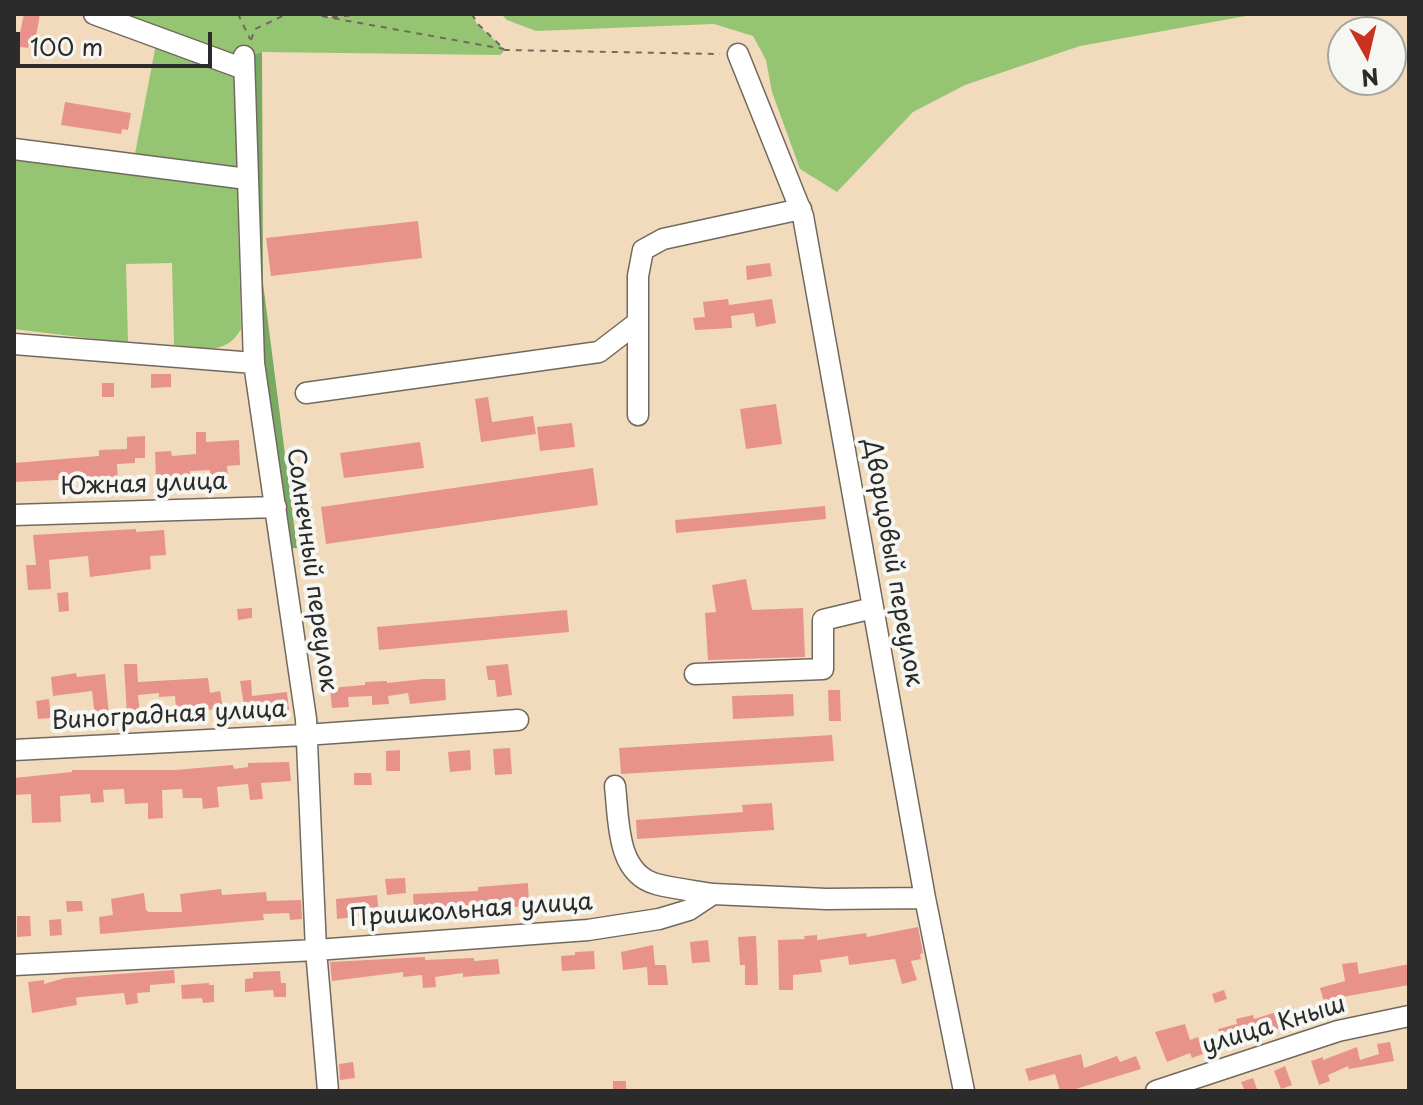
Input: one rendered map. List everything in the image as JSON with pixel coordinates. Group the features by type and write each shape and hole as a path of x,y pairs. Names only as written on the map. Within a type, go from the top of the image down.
{"street":[{"path":"94,14 246,55"},
{"name":"Дворцовый переулок","path":"738,54 801,209 925,898 964,1091"},
{"name":"Солнечный переулок","path":"246,55 254,363 306,719 316,950 328,1091"},
{"path":"14,149 247,179"},
{"path":"638,415 638,276 643,250 663,239 801,209"},
{"path":"306,393 599,352 638,322"},
{"path":"14,344 254,363"},
{"name":"Южная улица","path":"14,515 276,507"},
{"path":"695,674 823,669 823,620 873,608"},
{"name":"Виноградная улица","path":"14,750 518,720"},
{"path":"615,786 621,840 630,867 655,884 713,894 826,899 925,898"},
{"name":"Пришкольная улица","path":"14,965 316,950 603,928 659,919 689,910 713,894"},
{"name":"улица Кныш","path":"1156,1091 1338,1031 1409,1016"}],"path":[{"path":"238,14 246,55"},
{"path":"246,55 255,29 287,14"},
{"path":"310,14 505,50 738,54"},
{"path":"328,17 370,14"},
{"path":"472,14 505,50"}],"green space":[{"path":"94,14 310,14 328,17 472,14 477,24 505,50 500,55 262,52 244,56 247,179 133,164 157,39"},
{"path":"501,14 1257,14 1080,46 965,85 913,112 837,192 800,169 772,92 766,60 753,36 714,24 536,31 507,20"},
{"path":"262,52 263,283 297,548 282,549 254,363 244,57"},
{"path":"14,156 237,185 241,329 235,338 228,344 212,348 174,345 172,263 126,264 128,343 14,329"}],"building":[{"path":"24,14 40,14 36,36 31,36 28,48 14,46 14,32 20,33"},
{"path":"65,102 131,113 128,130 122,129 121,134 61,125"},
{"path":"418,221 422,258 271,276 266,238"},
{"path":"770,263 772,276 747,280 746,266"},
{"path":"728,299 729,305 772,299 776,323 756,327 754,313 731,316 732,328 695,330 693,318 705,317 703,302"},
{"path":"151,374 171,374 171,387 151,388"},
{"path":"102,383 114,383 114,397 102,397"},
{"path":"488,397 492,422 533,416 536,434 481,442 475,399"},
{"path":"776,404 782,444 746,449 740,409"},
{"path":"572,423 575,447 540,451 537,427"},
{"path":"196,432 206,432 206,442 239,440 240,465 227,466 228,477 210,478 210,470 190,471 190,477 156,480 155,452 171,451 172,456 196,454"},
{"path":"145,436 145,458 135,458 135,463 117,464 118,480 14,482 14,463 99,456 99,450 127,449 127,437"},
{"path":"420,442 424,468 344,478 340,453"},
{"path":"593,468 598,505 326,544 321,507"},
{"path":"825,506 826,519 676,533 675,520"},
{"path":"136,529 136,532 164,530 166,555 150,556 151,569 90,577 88,556 49,560 51,589 28,590 26,565 36,565 33,535"},
{"path":"746,579 752,610 803,608 805,657 708,660 705,613 716,612 712,585"},
{"path":"68,592 69,611 59,612 57,593"},
{"path":"252,608 252,618 238,620 237,609"},
{"path":"567,610 569,632 379,650 377,627"},
{"path":"124,664 137,664 138,682 208,678 210,693 220,691 223,709 183,711 182,707 176,707 175,696 159,697 159,693 138,695 140,714 127,715"},
{"path":"508,664 512,695 497,697 495,680 488,680 486,666"},
{"path":"76,673 77,677 105,674 109,715 95,717 92,691 53,696 51,677"},
{"path":"445,679 446,700 410,704 408,693 388,696 389,704 372,705 372,696 348,697 349,707 332,708 330,688 365,685 365,682"},
{"path":"251,680 252,696 287,692 289,710 245,712 240,681"},
{"path":"828,690 840,690 841,721 829,721"},
{"path":"793,694 794,716 733,719 732,696"},
{"path":"49,699 51,718 38,719 36,701"},
{"path":"832,735 834,761 621,774 619,748"},
{"path":"510,748 512,774 495,775 493,749"},
{"path":"400,750 400,771 386,771 386,751"},
{"path":"470,750 471,770 450,772 448,752"},
{"path":"289,762 291,781 261,783 263,799 250,800 248,784 217,787 219,807 203,809 202,798 183,798 182,789 162,790 163,818 148,819 148,803 125,804 124,789 103,790 104,802 91,803 90,794 60,796 61,822 32,823 31,794 14,795 14,778 72,770 175,770 233,765 234,769 248,767 248,763"},
{"path":"354,773 371,773 372,785 354,785"},
{"path":"772,803 774,830 637,839 636,820 743,812 742,805"},
{"path":"405,878 406,893 387,895 385,879"},
{"path":"528,883 529,906 414,913 413,894 478,891 478,887"},
{"path":"221,889 222,895 266,892 267,901 301,900 302,919 290,920 289,913 263,914 264,920 100,934 99,917 113,915 111,899 144,893 149,912 182,912 180,894"},
{"path":"377,895 379,914 337,919 336,899"},
{"path":"66,901 82,901 83,911 67,912"},
{"path":"17,916 30,916 31,936 17,937"},
{"path":"61,919 62,935 50,936 49,920"},
{"path":"918,927 923,953 920,954 921,959 911,961 917,980 902,984 895,959 849,965 848,956 820,960 822,972 793,975 793,990 779,990 778,940 805,939 804,936 817,935 817,940 866,933 867,937"},
{"path":"756,936 758,985 745,985 745,965 740,965 738,937"},
{"path":"708,940 710,962 692,963 690,942"},
{"path":"653,945 655,965 666,965 668,985 648,985 647,967 623,970 621,952"},
{"path":"594,951 595,969 562,971 561,956"},
{"path":"425,957 425,960 498,959 500,974 463,977 463,973 435,977 436,987 423,988 422,975 403,977 403,972 332,981 330,962"},
{"path":"1357,962 1359,974 1409,964 1409,985 1337,998 1339,1009 1327,1012 1320,988 1345,981 1342,964"},
{"path":"174,970 175,983 150,985 150,992 137,993 138,1003 126,1005 124,993 80,997 76,998 77,1005 32,1013 28,982 44,980 44,984 65,978"},
{"path":"280,971 281,983 286,983 286,997 274,997 273,990 245,992 245,979 253,978 253,972"},
{"path":"181,985 214,985 214,1002 203,1003 202,998 182,999"},
{"path":"1224,990 1227,999 1215,1003 1212,994"},
{"path":"1293,1007 1299,1022 1261,1034 1262,1038 1249,1042 1247,1037 1223,1044 1218,1029 1237,1024 1236,1019 1253,1015 1254,1019"},
{"path":"1185,1024 1190,1040 1198,1037 1203,1054 1192,1058 1190,1053 1167,1062 1155,1032"},
{"path":"1390,1042 1394,1061 1349,1069 1348,1066 1328,1075 1330,1081 1319,1085 1311,1061 1323,1057 1323,1060 1357,1047 1360,1060 1379,1054 1377,1044"},
{"path":"1081,1054 1084,1068 1117,1056 1120,1062 1136,1056 1141,1069 1069,1091 1060,1091 1055,1074 1029,1081 1025,1069"},
{"path":"353,1062 355,1078 340,1080 339,1064"},
{"path":"1285,1066 1292,1085 1281,1089 1274,1071"},
{"path":"1253,1078 1257,1089 1245,1091 1241,1082"},
{"path":"613,1081 626,1081 626,1091 613,1091"}]}
